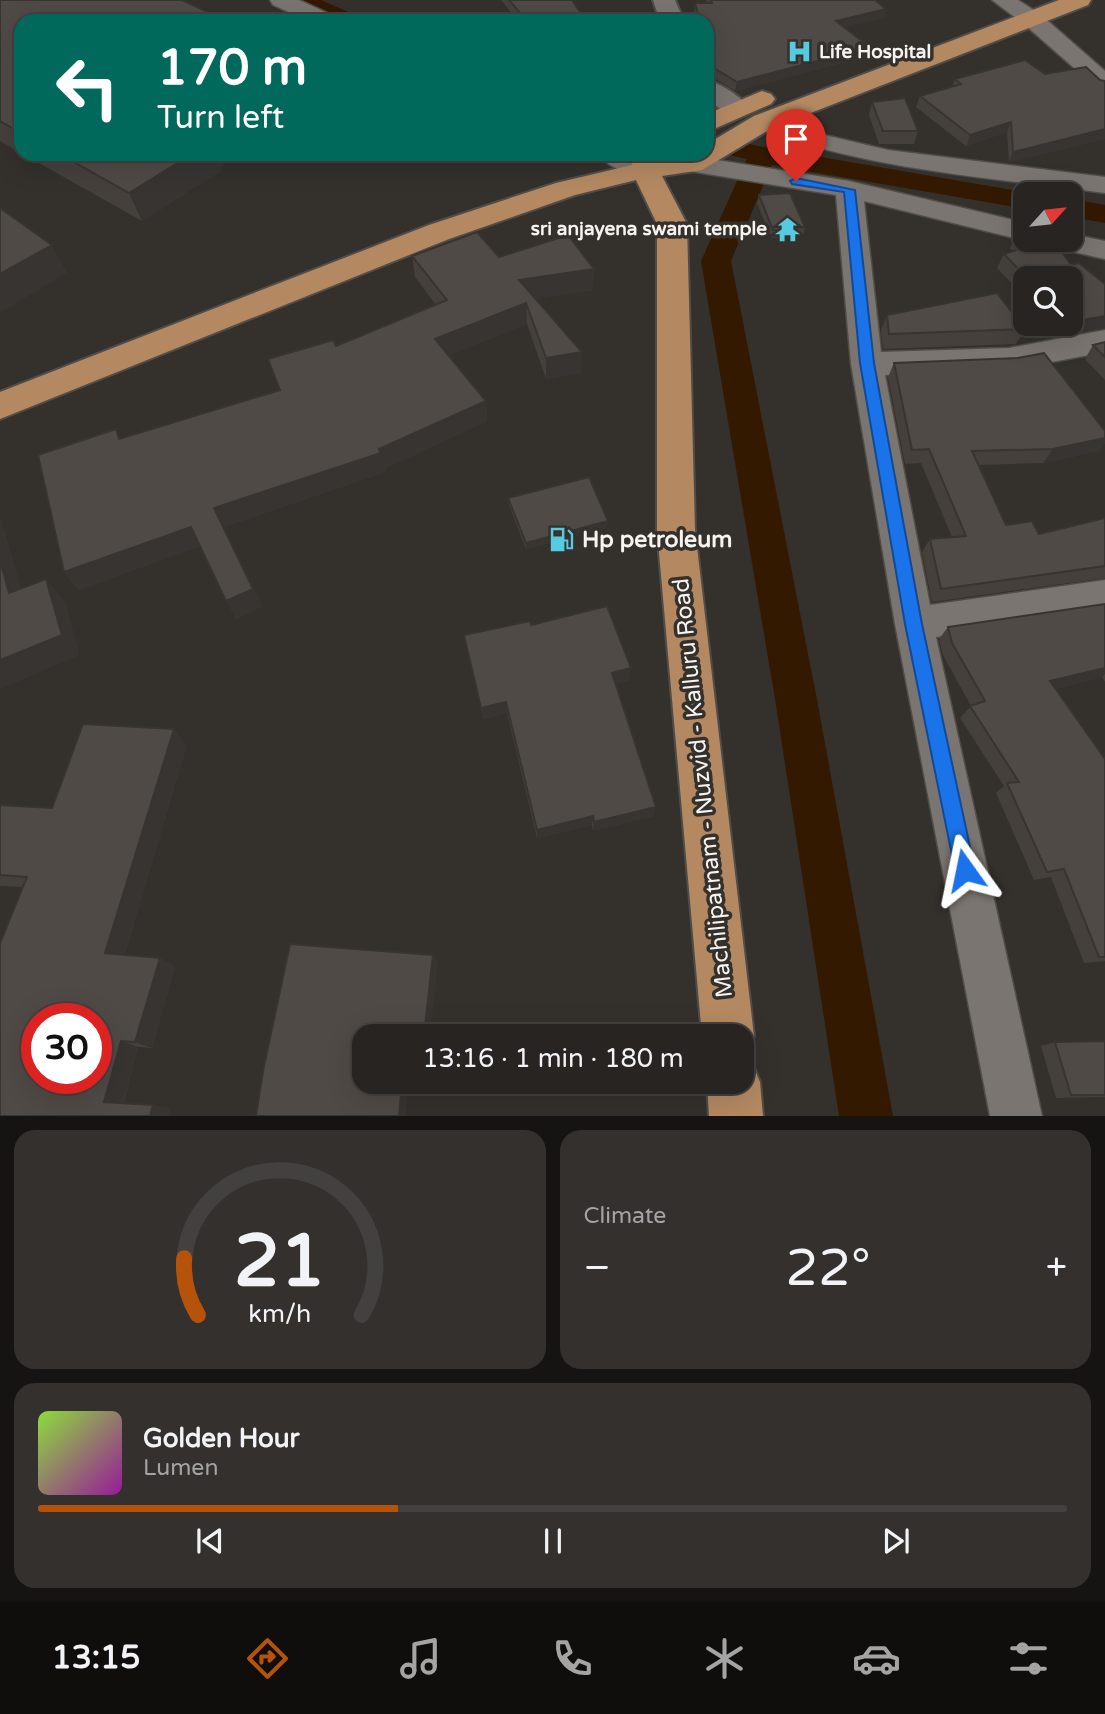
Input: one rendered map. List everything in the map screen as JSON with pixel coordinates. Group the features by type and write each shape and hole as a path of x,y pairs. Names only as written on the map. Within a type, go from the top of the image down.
{"highway":[{"path":"714,152 734,121 1016,6 1080,0"},
{"path":"0,406 439,232 566,189 630,161"},
{"name":"Machilipatnam - Nuzvid - Kalluru Road","path":"636,161 672,224 677,530 727,1024"},
{"path":"671,161 707,163"},
{"path":"734,1094 736,1115"}],"street":[{"path":"281,0 311,14"},
{"path":"1016,6 1105,83"},
{"path":"714,97 734,121 816,141 892,158 1105,185"},
{"path":"707,163 769,178 849,190 1013,229"},
{"path":"849,190 867,363 914,624 1016,1115"},
{"path":"1083,249 1105,279"},
{"path":"867,363 1009,359 1105,341"},
{"path":"914,624 1105,596"}],"building":[{"path":"0,0 182,0 213,14 14,14 14,129 0,121"},
{"path":"509,0 572,0 581,14 521,14"},
{"path":"711,0 875,0 886,9 836,21 870,47 737,82 714,68 714,14 698,14 695,3 712,3"},
{"path":"1025,60 1045,74 1086,67 1100,80 1105,81 1105,129 1013,152 1011,122 970,135 920,96 961,84 955,79"},
{"path":"905,98 918,131 883,131 872,102"},
{"path":"72,161 181,161 129,193"},
{"path":"790,193 805,227 773,230 759,195"},
{"path":"0,208 52,245 0,274"},
{"path":"477,232 499,257 568,235 594,269 519,280 582,352 546,358 526,303 435,339 486,401 379,449 381,453 214,508 253,589 226,601 191,527 64,572 38,455 116,429 119,439 280,390 268,359 333,340 336,346 447,300 412,256"},
{"path":"1013,251 1062,252 1071,265 1079,263 1083,266 1016,266 1004,254"},
{"path":"1083,266 1105,284 1105,316 1083,320"},
{"path":"997,293 1013,314 1013,329 889,334 887,315"},
{"path":"1105,342 1105,357 1093,345"},
{"path":"1044,353 1105,431 1105,438 1053,449 972,451 1006,525 1032,521 1039,534 1105,518 1105,566 941,589 930,539 966,536 929,449 912,450 894,363 1018,358"},
{"path":"589,477 608,521 526,543 508,498"},
{"path":"0,560 9,593 46,579 62,635 0,660"},
{"path":"1105,604 1105,668 1050,681 1105,759 1105,957 1099,957 1064,869 1047,872 1007,783 1019,782 970,706 985,701 952,643 948,627"},
{"path":"607,606 631,668 612,673 656,807 594,822 593,816 537,830 506,702 481,708 464,635 530,621 531,625"},
{"path":"83,724 174,729 105,953 160,958 135,1042 121,1041 112,1073 112,1003 21,1003 21,1094 106,1094 104,1102 153,1105 150,1116 0,1116 0,943 27,877 0,875 0,805 52,808"},
{"path":"290,944 433,955 425,1024 352,1024 352,1094 401,1094 399,1116 256,1116"},
{"path":"1105,1041 1105,1095 1071,1095 1055,1042"}],"waterway":[{"path":"302,0 333,14"},
{"path":"714,144 763,155"},
{"path":"763,155 1013,198"},
{"path":"763,155 716,261 797,705 866,1116"},
{"path":"1083,210 1105,214"}],"place":[{"name":"Life Hospital","path":"799,52"},
{"name":"sri anjayena swami temple","path":"787,229"},
{"name":"Hp petroleum","path":"562,540"}],"route":[{"path":"796,181 849,190 867,363 914,624 965,870"}]}
